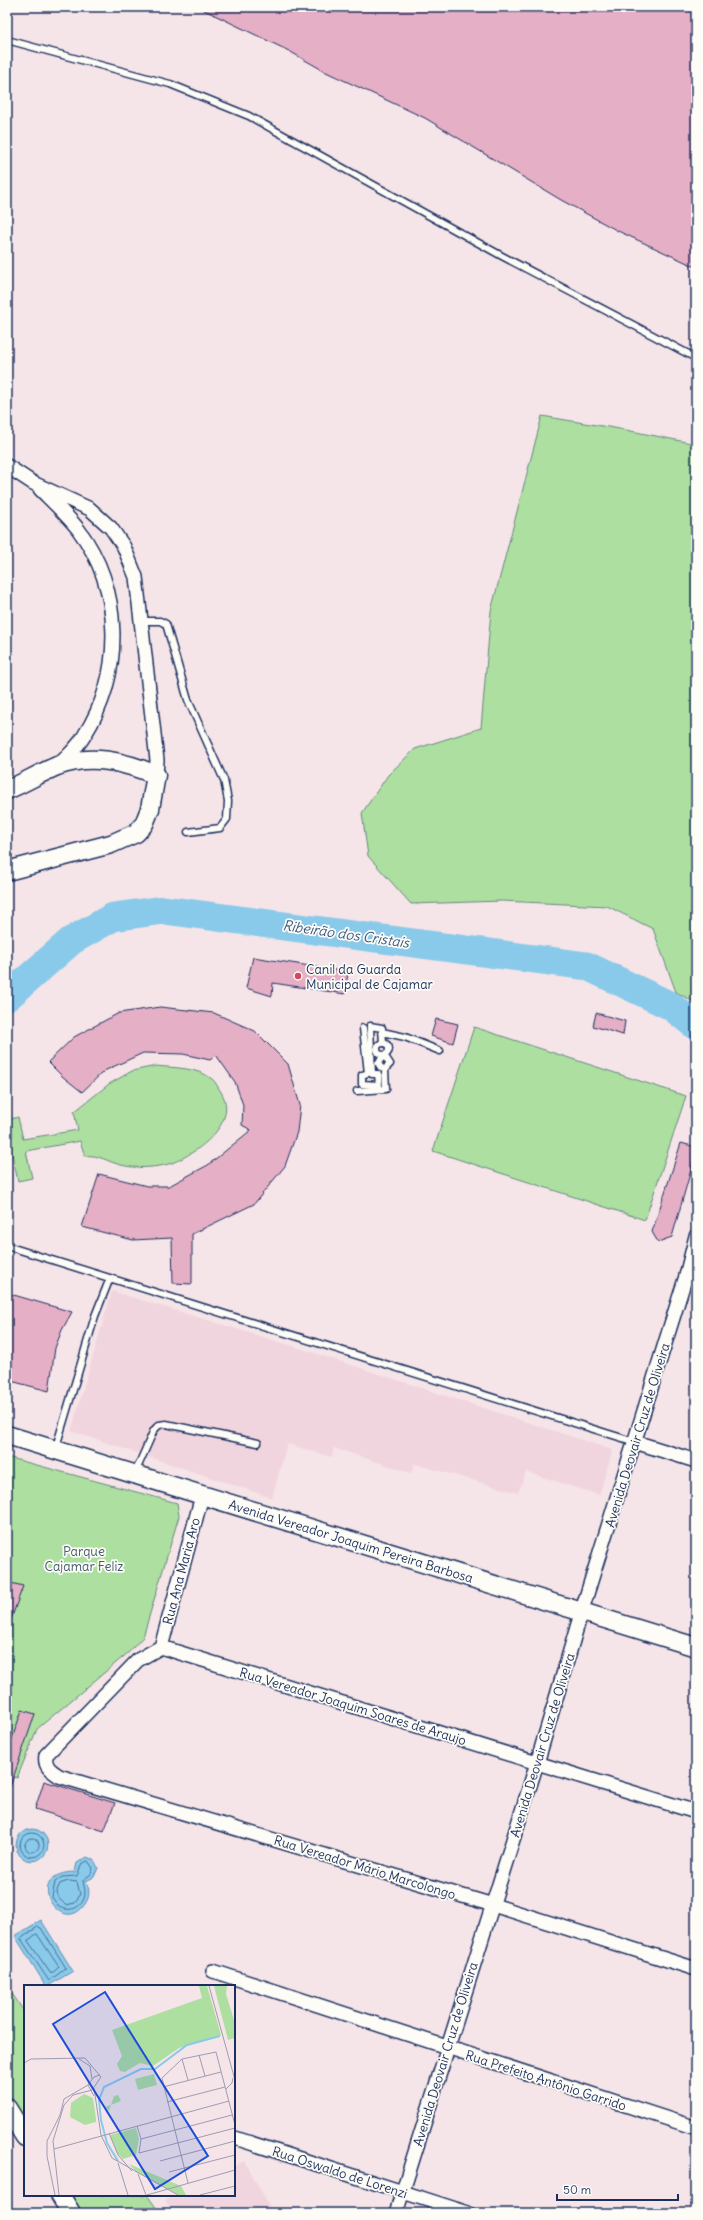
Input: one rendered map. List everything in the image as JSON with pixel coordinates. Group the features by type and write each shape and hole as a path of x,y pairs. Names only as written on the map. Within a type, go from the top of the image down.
{"street":[{"path":"7,466 33,483 90,509 111,528 124,546 136,577 142,621 156,775 150,809 144,824 136,833 111,844 8,872"},
{"path":"33,483 60,508 78,530 97,563 109,596 114,629 113,655 101,702 84,736 58,766"},
{"path":"7,790 58,766 81,761 102,759 117,761 156,775"},
{"name":"Avenida Deovair Cruz de Oliveira","path":"396,2213 537,1763 582,1610 635,1442 691,1278 696,1236"},
{"name":"Avenida Vereador Joaquim Pereira Barbosa","path":"7,1435 202,1496 582,1610 696,1647"},
{"path":"635,1442 696,1461"},
{"name":"Rua Ana Maria Aro","path":"160,1647 202,1496"},
{"name":"Rua Vereador Mário Marcolongo","path":"160,1647 138,1660 46,1755 47,1767 59,1776 492,1905 696,1969"},
{"name":"Rua Vereador Joaquim Soares de Araujo","path":"160,1647 696,1812"},
{"name":"Rua Prefeito Antônio Garrido","path":"213,1971 696,2128"},
{"path":"7,2108 24,2136"},
{"name":"Rua Oswaldo de Lorenzi","path":"235,2138 468,2213"},
{"path":"61,2196 72,2213"}],"lane":[{"path":"7,40 170,84 249,116 502,256 696,358"},
{"path":"142,621 160,621 166,624 188,700 224,780 228,801 228,819 220,828 188,832"},
{"path":"357,1091 386,1089 385,1069 379,1067 378,1063 384,1055 377,1051 378,1047 383,1043 382,1028 370,1026 372,1074 378,1074 379,1085 362,1084 362,1075 368,1073 363,1028"},
{"path":"382,1032 405,1037 440,1051"},
{"path":"7,1246 635,1442"},
{"path":"55,1450 95,1316 110,1278"},
{"path":"135,1475 151,1435 159,1425 166,1424 258,1443"}],"shaded area":[{"path":"112,1291 293,1346 613,1450 599,1495 526,1472 518,1493 415,1464 411,1473 334,1448 332,1457 287,1444 272,1498 71,1431"},
{"path":"245,2161 273,2213 172,2213 165,2200 173,2196 235,2196 235,2166"}],"green space":[{"path":"542,416 626,430 696,444 696,1003 676,992 653,929 607,906 502,901 411,904 368,856 362,813 388,775 415,749 481,728 491,611"},
{"path":"474,1027 686,1096 645,1220 433,1151"},
{"path":"156,1066 199,1072 212,1079 217,1085 225,1104 225,1115 213,1135 204,1144 193,1152 172,1163 146,1167 127,1166 116,1164 99,1157 85,1156 80,1141 26,1151 32,1178 18,1181 11,1150 7,1120 18,1117 23,1139 78,1130 74,1112 109,1084 132,1071"},
{"name":"Parque Cajamar Feliz","path":"7,1457 177,1503 179,1516 143,1637 129,1652 37,1729 17,1778 7,1775"},
{"path":"7,1986 24,2012 24,2118 7,2091"},
{"path":"73,2196 148,2196 160,2213 83,2213"}],"water":[{"path":"29,1829 35,1829 44,1833 48,1845 44,1857 35,1861 29,1861 20,1857 16,1848 16,1842 20,1833"},
{"path":"87,1857 94,1860 98,1868 94,1877 86,1881 89,1890 88,1899 76,1913 66,1914 57,1910 50,1902 47,1892 50,1882 58,1875 75,1872 77,1863"},
{"path":"41,1920 73,1971 50,1985 45,1985 15,1936"}],"building":[{"path":"198,7 696,7 696,267 618,231 561,200 425,118 326,72 289,51"},
{"name":"Canil da Guarda Municipal de Cajamar","path":"253,957 348,972 345,994 273,983 272,996 246,988"},
{"path":"160,1007 214,1013 255,1031 288,1064 300,1105 297,1132 285,1166 254,1204 192,1234 192,1284 173,1283 172,1238 133,1240 82,1227 99,1174 147,1186 169,1186 208,1165 251,1130 242,1125 243,1105 235,1082 216,1055 210,1060 183,1054 143,1053 104,1071 82,1092 62,1076 48,1062 74,1037 119,1013"},
{"path":"596,1013 625,1021 623,1035 593,1026"},
{"path":"436,1019 458,1024 453,1043 431,1036"},
{"path":"681,1143 696,1147 696,1152 672,1237 658,1242 652,1232"},
{"path":"7,1293 72,1312 62,1330 55,1348 49,1391 7,1380"},
{"path":"7,1582 23,1586 9,1625 7,1625"},
{"path":"22,1710 35,1714 9,1790 7,1789 7,1753"},
{"path":"44,1781 115,1803 104,1831 35,1809"}],"waterway":[{"name":"Ribeirão dos Cristais","path":"7,997 71,941 113,917 164,910 587,966 671,1006 696,1026"}],"place":[{"name":"Canil da Guarda Municipal de Cajamar","path":"298,976"}]}
